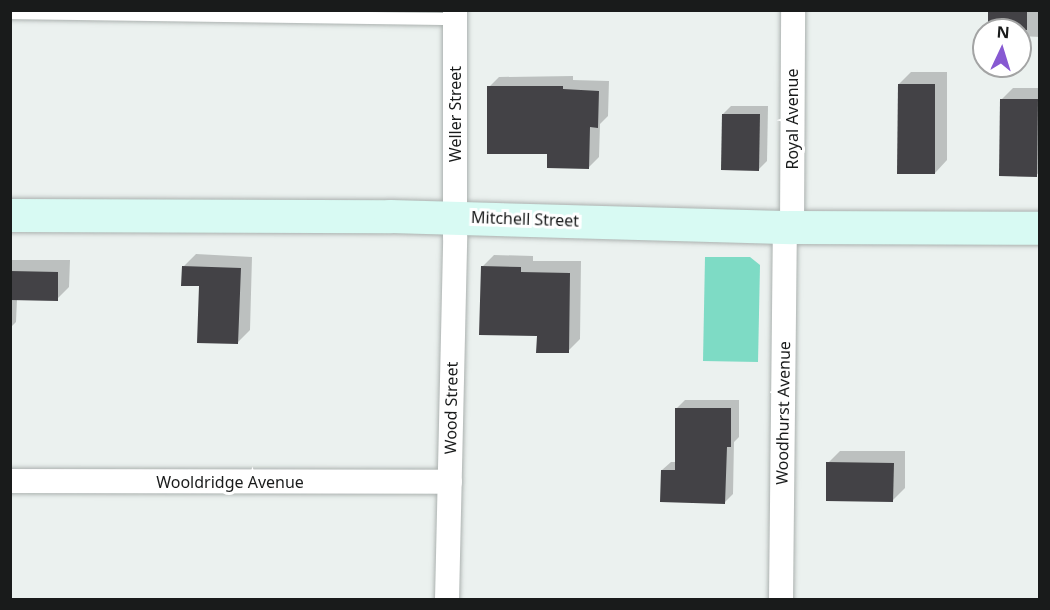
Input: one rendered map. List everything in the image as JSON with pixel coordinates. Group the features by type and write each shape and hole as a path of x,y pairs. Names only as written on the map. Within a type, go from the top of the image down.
{"street":[{"name":"Royal Avenue","path":"788,227 793,10"},
{"name":"Weller Street","path":"455,15 455,217"},
{"name":"Mitchell Street","path":"10,215 455,217 788,227 1040,228"},
{"name":"Wood Street","path":"447,600 455,217"},
{"name":"Woodhurst Avenue","path":"781,600 788,227"},
{"name":"Wooldridge Avenue","path":"10,481 450,482"}],"lane":[{"path":"10,13 455,15"}],"green space":[{"path":"705,257 750,257 760,265 758,362 703,361"}],"building":[{"path":"988,10 1027,10 1027,18 988,18"},
{"path":"898,84 935,84 935,174 897,174"},
{"path":"487,86 563,86 563,89 599,91 598,128 590,127 589,169 547,168 547,154 487,154"},
{"path":"1000,99 1038,99 1037,177 999,176"},
{"path":"722,114 760,114 759,171 721,170"},
{"path":"182,266 241,268 238,344 197,343 199,286 181,286"},
{"path":"481,266 521,267 521,272 570,273 569,353 536,353 537,336 479,335"},
{"path":"10,271 58,272 58,301 10,300"},
{"path":"675,408 731,408 731,447 727,447 725,504 660,502 661,470 675,470"},
{"path":"826,462 894,463 893,502 826,501"}]}
